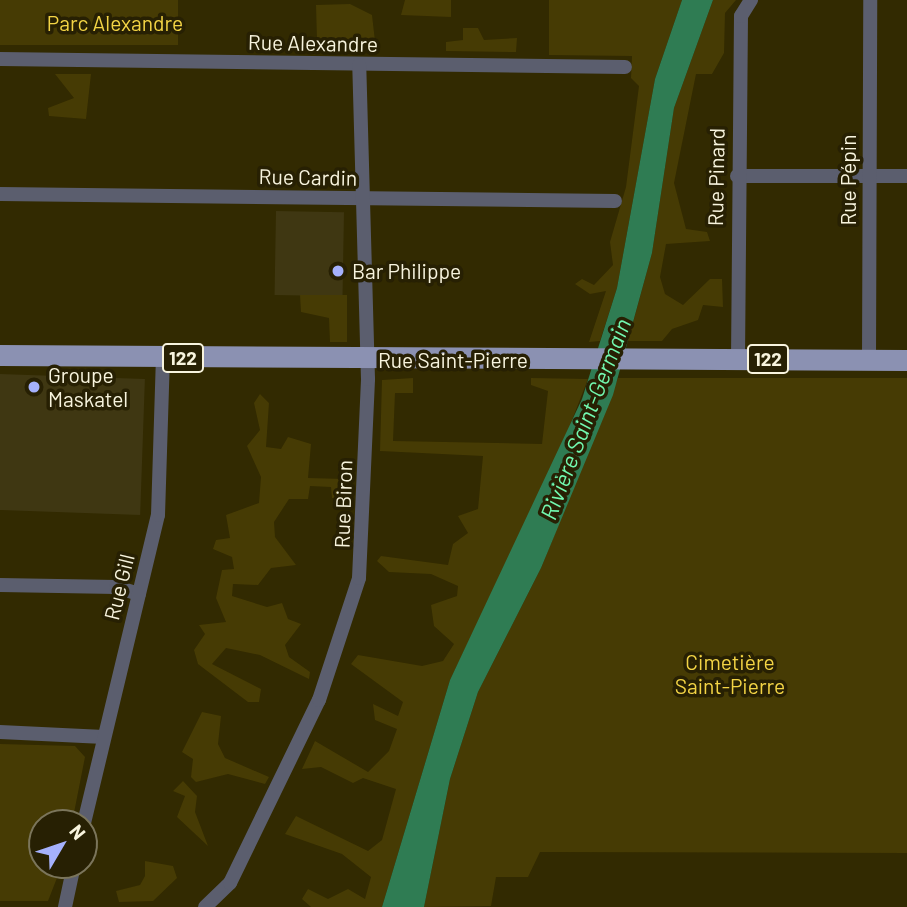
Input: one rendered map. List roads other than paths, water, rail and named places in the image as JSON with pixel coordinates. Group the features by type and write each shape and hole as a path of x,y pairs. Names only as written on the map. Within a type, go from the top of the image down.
{"main road":[{"name":"Rue Saint-Pierre","path":"0,355 366,360 907,360"}],"street":[{"name":"Rue Pinard","path":"738,359 737,176 741,16 751,0"},
{"name":"Rue Pépin","path":"869,360 870,0"},
{"name":"Rue Alexandre","path":"0,59 625,67"},
{"name":"Rue Biron","path":"205,907 236,873 345,632 363,545 366,360 359,65"},
{"path":"737,176 907,176"},
{"name":"Rue Cardin","path":"0,194 615,201"},
{"name":"Rue Gill","path":"87,809 159,505 163,358"},
{"path":"0,585 116,587 139,594"},
{"path":"0,732 104,737"},
{"path":"65,907 71,879"}],"water":[{"name":"Rivière Saint-Germain","path":"682,0 713,0 674,108 652,253 613,395 541,568 478,692 450,779 424,907 382,907 450,680 582,399 617,288 655,79"}],"place":[{"name":"Bar Philippe","path":"338,271"},
{"name":"Groupe Maskatel","path":"34,387"}],"park label":[{"name":"Parc Alexandre","path":"115,23"},
{"name":"Cimetière Saint-Pierre","path":"730,674"}]}
